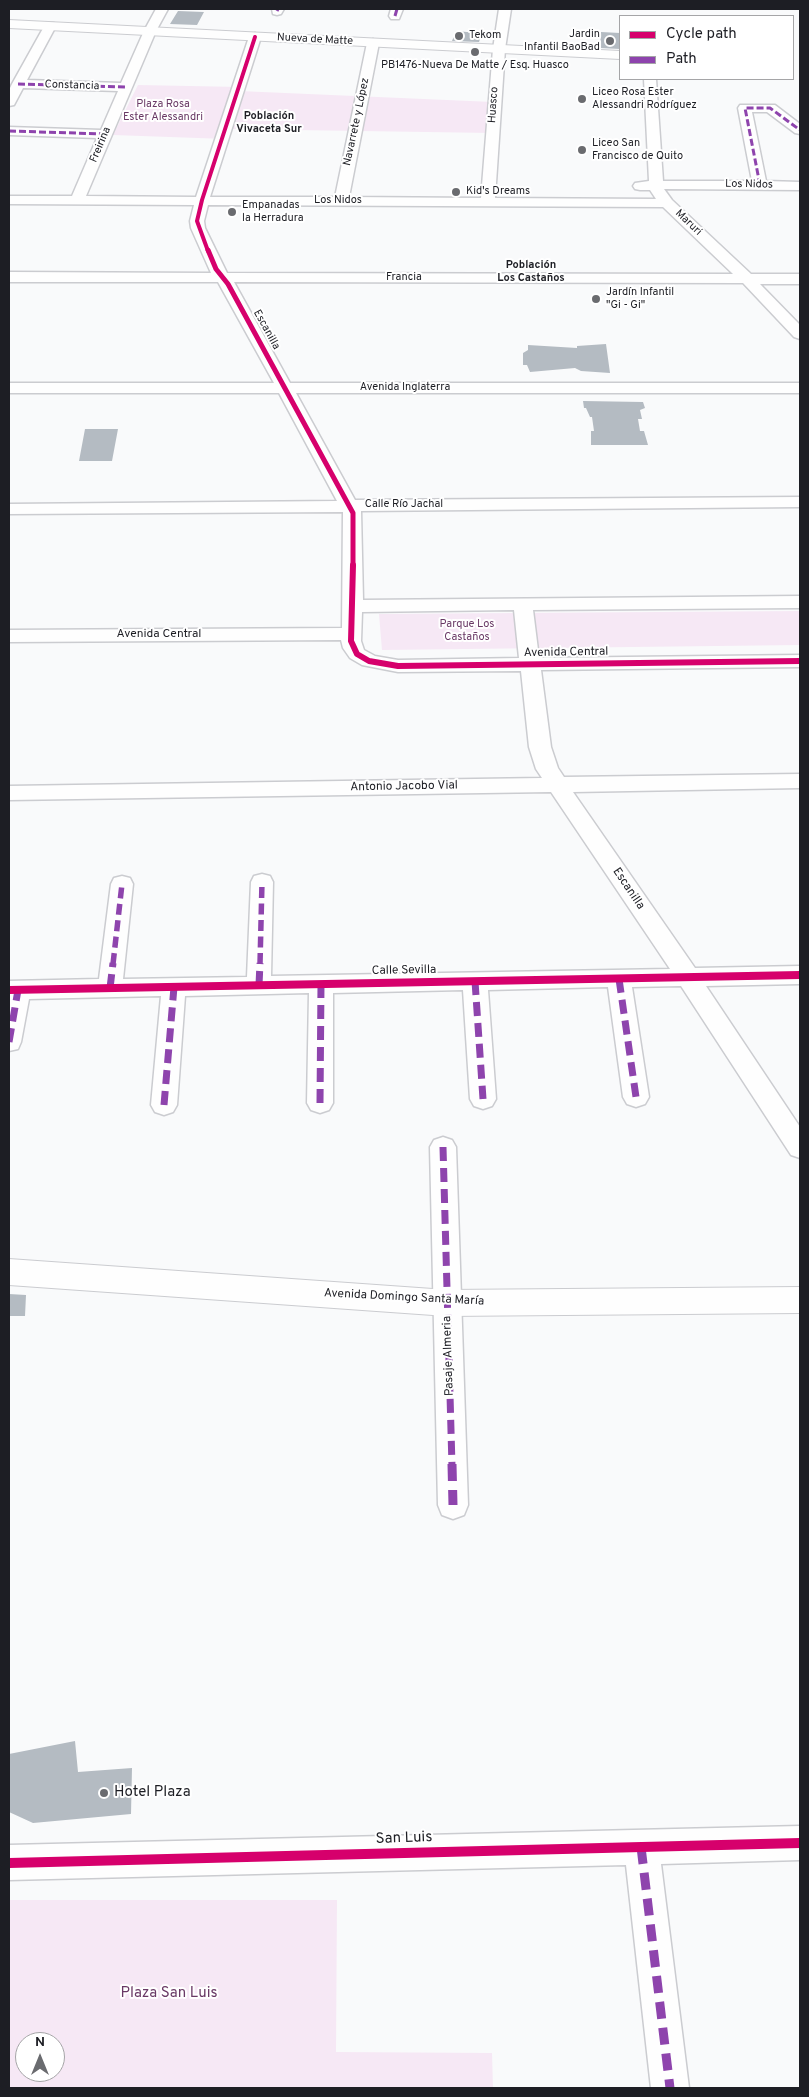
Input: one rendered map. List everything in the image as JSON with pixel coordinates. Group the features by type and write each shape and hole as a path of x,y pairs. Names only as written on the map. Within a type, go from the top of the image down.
{"street":[{"name":"Freirina","path":"78,200 150,31 162,9"},
{"name":"Huasco","path":"488,201 499,49 505,9"},
{"name":"Nueva de Matte","path":"9,24 619,55"},
{"path":"9,102 50,26"},
{"name":"Escanilla","path":"255,37 202,200 197,221 199,232 216,269 286,388 350,505 354,520 352,634"},
{"name":"Navarrete y López","path":"341,200 374,43"},
{"path":"650,80 656,186"},
{"name":"Constancia","path":"18,84 126,87"},
{"path":"760,185 745,108 770,108 800,130"},
{"path":"9,131 106,134"},
{"path":"488,186 507,186"},
{"name":"Maruri","path":"656,186 667,202 747,279 800,334"},
{"name":"Los Nidos","path":"629,187 800,186"},
{"name":"Los Nidos","path":"9,200 667,202"},
{"name":"Francia","path":"9,277 800,279"},
{"name":"Avenida Inglaterra","path":"9,388 800,388"},
{"name":"Calle Río Jachal","path":"9,509 800,502"},
{"path":"353,606 800,602"},
{"name":"Escanilla","path":"523,605 540,747 547,769 800,1148"},
{"name":"Avenida Central","path":"9,636 352,634 352,644 357,654 369,660 387,665 800,661"},
{"name":"Antonio Jacobo Vial","path":"9,794 800,781"},
{"path":"259,985 262,882"},
{"path":"110,988 122,884"},
{"name":"Calle Sevilla","path":"13,990 800,976"},
{"path":"618,979 636,1097"},
{"path":"475,981 483,1099"},
{"path":"320,1103 321,984"},
{"path":"164,1105 174,987"},
{"path":"9,1042 13,990"},
{"name":"Pasaje Almeria","path":"442,1147 453,1505"},
{"name":"Avenida Domingo Santa María","path":"9,1272 447,1303 800,1300"},
{"name":"San Luis","path":"9,1863 800,1842"},
{"path":"641,1847 670,2088"}],"green space":[{"name":"Plaza Rosa Ester Alessandri","path":"138,85 241,87 239,91 493,102 492,133 228,129 226,139 113,135"},
{"name":"Parque Los Castaños","path":"800,611 800,645 382,650 379,614"},
{"name":"Plaza San Luis","path":"9,1900 337,1900 336,2052 492,2053 493,2088 9,2088"}],"building":[{"path":"178,11 204,12 197,25 170,24"},
{"path":"456,31 482,33 479,42 452,41"},
{"name":"Jardin Infantil BaoBad","path":"601,32 619,33 619,49 600,48"},
{"path":"606,344 610,373 581,371 575,368 530,372 527,365 523,365 523,353 528,350 528,345 577,348 577,346"},
{"path":"583,401 643,402 645,408 640,410 642,419 638,419 640,431 644,431 648,445 591,445 591,431 594,431 592,417 584,408"},
{"path":"85,429 118,429 112,461 79,461"},
{"path":"9,1294 26,1295 25,1316 9,1316"},
{"path":"75,1741 78,1772 132,1768 131,1814 33,1823 9,1812 9,1754"}],"marked path":[{"path":"395,16 397,9"},
{"path":"18,84 126,87"},
{"path":"760,185 745,108 770,108 800,130"},
{"path":"9,131 106,134"},
{"path":"259,985 262,882"},
{"path":"110,988 122,884"},
{"path":"619,979 636,1097"},
{"path":"475,981 483,1099"},
{"path":"320,1103 321,984"},
{"path":"164,1105 174,987"},
{"path":"9,1042 18,990"},
{"path":"443,1147 453,1505"},
{"path":"641,1847 670,2088"}],"cycle path":[{"path":"255,37 202,200 197,221 198,228 216,269 228,284 353,513 351,641 357,654 369,661 398,666 800,661"},
{"path":"9,990 800,975"},
{"path":"9,1863 800,1843"}],"place":[{"name":"Tekom","path":"459,36"},
{"name":"Jardin Infantil BaoBad","path":"610,41"},
{"name":"PB1476-Nueva De Matte / Esq. Huasco","path":"475,52"},
{"name":"Liceo Rosa Ester Alessandri Rodríguez","path":"582,99"},
{"name":"Liceo San Francisco de Quito","path":"582,150"},
{"name":"Kid's Dreams","path":"456,192"},
{"name":"Empanadas la Herradura","path":"232,212"},
{"name":"Jardín Infantil \"Gi - Gi\"","path":"596,299"},
{"name":"Hotel Plaza","path":"104,1793"}],"district":[{"name":"Población Vivaceta Sur","path":"269,123"},
{"name":"Población Los Castaños","path":"531,272"}]}
